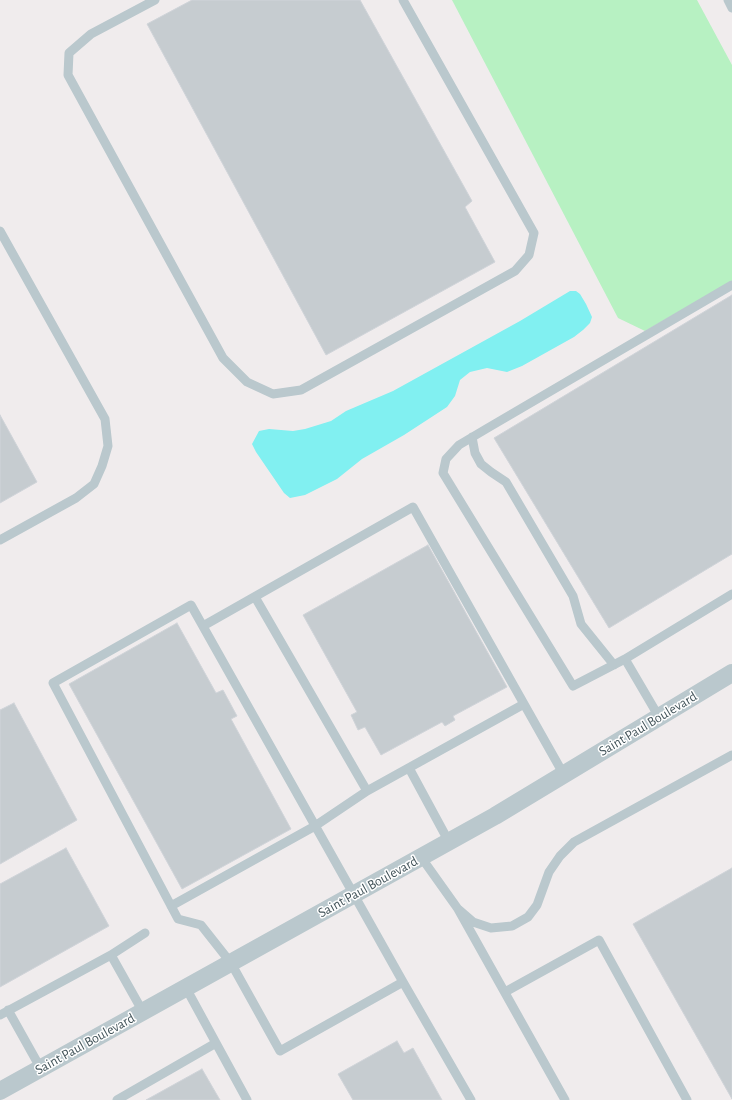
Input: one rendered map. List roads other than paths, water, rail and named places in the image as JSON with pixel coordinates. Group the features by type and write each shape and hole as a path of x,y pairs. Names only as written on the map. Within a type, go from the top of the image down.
{"street":[{"name":"Saint Paul Boulevard","path":"0,1091 495,816 732,673"}],"lane":[{"path":"155,0 91,34 69,53 68,75 223,358 247,382 272,394 301,390 515,271 529,255 534,233 403,0"},
{"path":"728,0 732,8"},
{"path":"0,231 105,419 108,446 102,466 94,484 76,498 0,540"},
{"path":"732,285 459,445 446,459 443,473 573,686 626,659 732,594"},
{"path":"472,437 475,453 481,464 506,482 573,596 581,624 614,665"},
{"path":"202,626 413,507 564,775"},
{"path":"255,597 368,791"},
{"path":"403,982 280,1051 231,963 201,925 178,920 54,684 191,605 471,1100"},
{"path":"626,659 659,717"},
{"path":"171,906 315,826 368,791 524,704"},
{"path":"458,909 474,922 491,928 512,926 523,920 528,917 537,905 549,872 560,856 574,842 732,755"},
{"path":"409,768 449,842"},
{"path":"421,857 458,909 565,1100"},
{"path":"41,1068 4,1013 111,955 145,933"},
{"path":"505,992 599,940 687,1100"},
{"path":"111,955 143,1012"},
{"path":"186,988 247,1100"},
{"path":"117,1100 216,1043"}],"water":[{"path":"570,291 576,291 580,294 592,317 590,323 574,337 522,366 507,372 487,368 470,372 460,380 455,396 447,407 404,435 362,459 337,479 305,495 290,498 284,493 252,444 259,431 269,429 293,431 331,421 346,411 393,391 520,321"}]}
